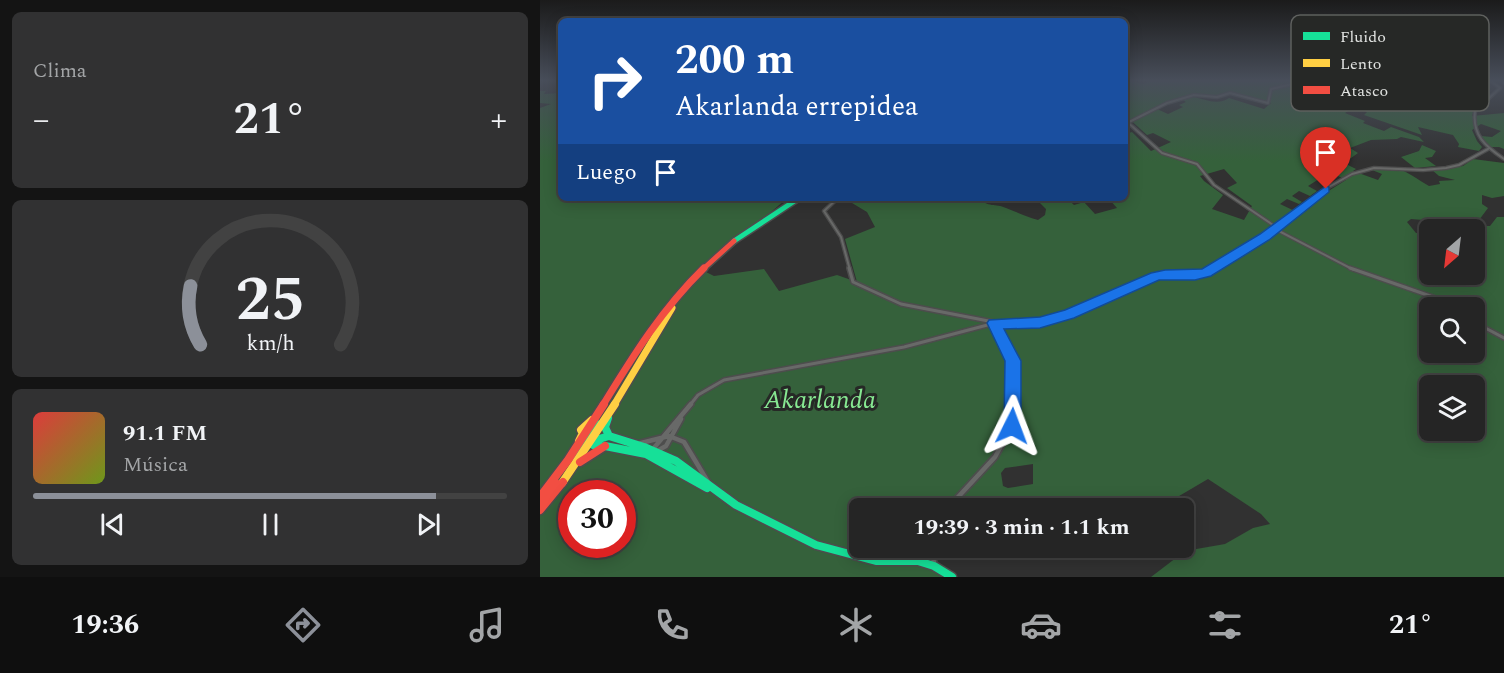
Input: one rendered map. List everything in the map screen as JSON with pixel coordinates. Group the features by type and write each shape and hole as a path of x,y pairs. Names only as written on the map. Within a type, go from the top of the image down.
{"main road":[{"path":"540,497 578,448 650,330 690,284 741,237 773,213 795,201"},
{"path":"564,480 614,405 658,328 685,292 739,242 771,216 796,201"},
{"path":"540,502 590,441 618,388 618,382"},
{"path":"609,436 605,427 614,405"},
{"path":"590,441 609,436 636,444 676,461 730,501"},
{"path":"590,441 605,446 624,447 650,456 730,501 816,545 876,561 918,561 934,566 952,577"},
{"path":"565,480 584,458 605,446"},
{"path":"540,510 558,488"}],"street":[{"path":"1128,123 1160,107"},
{"path":"1475,111 1476,134 1488,149 1504,159"},
{"path":"1128,125 1162,153 1197,164 1214,184 1275,228 1343,266 1433,297"},
{"path":"685,475 681,470 655,456 653,448 698,395 724,380 904,347 994,323 1048,320 1094,304 1165,274 1195,276 1206,273 1275,228 1310,200 1345,177 1360,171 1388,167 1412,170 1454,167 1462,165 1470,157 1480,155 1488,149"},
{"path":"835,201 824,211 841,237 853,282 901,304 994,323 1013,361 1012,426 994,458 957,498"},
{"path":"1485,328 1504,338"},
{"path":"624,447 654,452 666,446 683,415"},
{"path":"636,444 664,436 684,442 710,486"},
{"path":"933,558 934,566"}],"green space":[{"name":"Akarlanda","path":"558,107 558,201 784,201 704,271 714,276 764,269 779,291 837,275 857,282 845,239 875,227 867,212 852,203 854,201 983,201 1038,220 1045,215 1046,209 1038,201 1070,201 1074,205 1084,202 1095,214 1117,208 1111,201 1128,201 1128,133 1132,132 1151,151 1171,142 1153,133 1147,135 1128,118 1128,107 1160,107 1157,109 1168,114 1183,107 1257,107 1264,109 1266,107 1291,107 1291,111 1348,111 1345,113 1365,121 1363,123 1384,131 1391,127 1419,137 1424,142 1401,137 1371,140 1350,148 1358,153 1344,163 1356,169 1353,171 1378,180 1382,174 1372,170 1390,168 1403,171 1429,186 1440,184 1439,181 1455,180 1439,176 1432,170 1463,166 1473,159 1504,163 1504,196 1492,198 1482,195 1482,204 1488,208 1480,219 1411,219 1407,222 1416,233 1419,233 1419,285 1485,285 1485,226 1490,226 1497,217 1504,217 1504,577 1151,577 1176,558 1194,558 1194,549 1225,544 1253,528 1270,524 1261,514 1208,479 1176,498 849,498 849,558 922,558 925,564 944,577 540,577 540,108","holes":["1224,169 1237,183 1227,188 1252,206 1244,220 1212,209 1223,195 1200,176","1330,172 1346,180 1314,200 1301,214 1280,204 1287,199 1299,204 1302,202 1292,196 1299,191 1310,196 1317,191 1308,186","1033,464 1033,484 1008,488 1003,486 1001,473 1005,468"]},
{"path":"1364,111 1473,111 1472,116 1504,113 1504,149 1490,147 1481,136 1492,137 1501,131 1481,124 1472,130 1482,147 1479,151 1458,147 1459,144 1453,135 1418,127 1422,135 1364,115 1367,112"},
{"path":"1422,145 1436,151 1432,157 1425,158 1436,166 1415,168 1401,157 1419,151"}],"traffic: fast":[{"path":"734,241 794,201"},
{"path":"575,457 589,442 609,436 605,427 608,418"},
{"path":"597,424 589,441 593,445 601,446"},
{"path":"609,436 644,447 676,461 736,505 816,545 876,561 918,561 934,566 952,577"},
{"path":"605,446 646,454 707,488"}],"traffic: slow":[{"path":"564,480 614,405 672,308"},
{"path":"579,441 583,433 581,430 592,420"}],"traffic: jam":[{"path":"540,497 568,460 661,315 696,276 734,241"},
{"path":"580,462 605,446"},
{"path":"540,502 556,483"},
{"path":"540,510 558,488"}],"route":[{"path":"1012,426 1015,376 1013,361 994,323 1040,322 1064,316 1165,274 1195,276 1206,273 1264,237 1289,219 1306,202 1326,189"}]}
